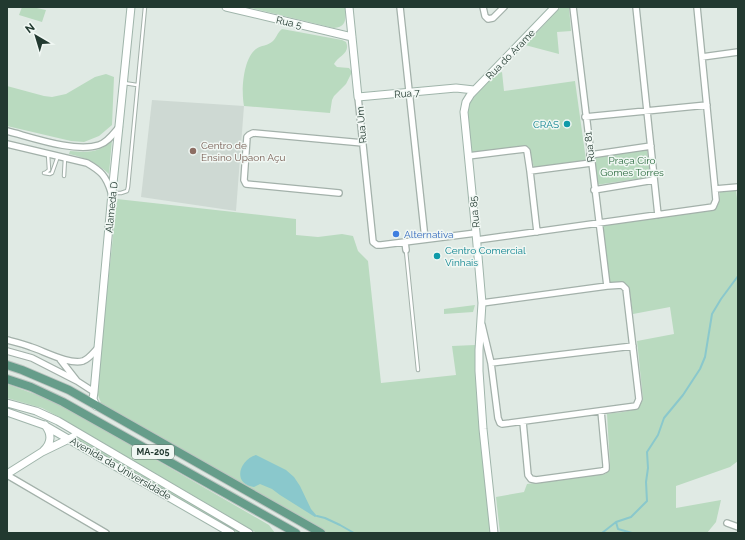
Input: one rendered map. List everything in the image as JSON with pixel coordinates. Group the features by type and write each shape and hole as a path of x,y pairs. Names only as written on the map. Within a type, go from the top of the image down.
{"main road":[{"name":"MA-205","path":"7,364 55,384 96,406 321,533"},
{"name":"MA-205","path":"7,379 31,387 66,404 284,529 296,533"}],"street":[{"name":"Rua 5","path":"226,7 352,37"},
{"name":"Rua Um","path":"349,7 371,238 374,243 381,244 405,242"},
{"path":"400,7 425,240"},
{"path":"483,7 485,16 488,19 493,18 504,7"},
{"name":"Rua do Arame","path":"466,102 474,90 555,7"},
{"name":"Rua 81","path":"573,7 598,224 607,286"},
{"path":"636,7 658,215"},
{"path":"406,250 405,242 537,232 713,207 715,204 715,189 697,7"},
{"name":"Alameda D","path":"96,406 93,401 97,349 120,126 130,9"},
{"path":"702,57 738,52"},
{"path":"456,88 464,97 466,102"},
{"name":"Rua 7","path":"358,97 456,88 474,90"},
{"name":"Rua 85","path":"466,102 464,112 477,237 482,303 479,371 483,430 494,533"},
{"path":"585,117 707,105"},
{"path":"7,131 72,146 87,147 99,145 106,141 120,126"},
{"path":"339,193 246,184 244,180 246,137 254,133 363,143"},
{"path":"7,144 87,163 97,168 104,176 112,193"},
{"path":"590,154 651,146"},
{"path":"468,156 525,150 528,153 537,232"},
{"path":"530,171 591,163"},
{"path":"594,190 654,180"},
{"path":"715,189 738,187"},
{"path":"482,303 622,285 626,290 633,346 639,399 636,406 522,422 528,474 531,479 536,480 605,470 606,465 601,411"},
{"name":"Rua 85","path":"481,323 491,363 498,418 500,423 522,422"},
{"path":"7,340 32,347 59,358 75,361 83,361 97,349"},
{"path":"491,363 633,346"},
{"path":"7,351 32,358 77,381 94,392"},
{"path":"59,358 77,381"},
{"name":"Avenida da Universidade","path":"7,403 50,417 249,533"},
{"name":"Avenida da Universidade","path":"7,412 44,425 70,439 231,533"},
{"path":"42,452 48,446 50,440 50,434 44,425 46,419 50,417"},
{"path":"77,432 70,439 42,452 7,474 106,533"},
{"path":"727,523 738,527"}],"lane":[{"path":"112,193 121,193 127,190 128,187 145,7"},
{"path":"123,83 138,85"},
{"path":"48,153 49,170 44,173 52,173 58,156"},
{"path":"64,176 65,157"},
{"path":"406,250 418,370"}],"shaded area":[{"name":"Centro de Ensino Upaon Açu","path":"152,100 244,106 236,211 141,197"}],"green space":[{"path":"22,7 32,7 46,10 42,22 19,15"},
{"path":"247,7 345,7 345,21 341,26 334,28"},
{"path":"561,7 569,7 571,31 557,32 559,54 525,45"},
{"path":"282,29 346,42 347,49 334,64 337,67 349,68 352,72 346,84 334,96 330,113 244,106 243,84 248,60 256,49 271,43"},
{"path":"502,72 504,91 575,81 586,160 534,168 528,146 470,153 466,112 468,106 476,95 496,74"},
{"path":"106,74 114,77 112,125 99,136 84,142 71,141 7,126 7,86 52,97 66,94 95,77"},
{"path":"112,140 109,174 90,161 69,154 70,151 88,152 97,150 107,145"},
{"name":"Praça Ciro Gomes Torres","path":"647,149 650,177 596,185 592,158"},
{"path":"720,190 736,190 738,206 738,461 730,467 676,486 676,508 721,500 716,522 707,533 500,533 496,497 524,492 527,484 605,474 608,471 610,466 607,414 633,409 641,404 643,399 637,341 674,334 670,307 633,314 629,288 624,283 609,283 600,226 714,209 719,201"},
{"path":"117,199 296,219 296,235 318,237 342,234 353,236 358,251 368,261 381,383 456,375 452,346 475,345 495,533 322,533 101,403 97,385"},
{"path":"475,305 473,312 444,314 444,309"},
{"path":"7,384 51,400 89,421 269,525 275,533 257,533 57,416 42,408 7,398"},
{"path":"80,437 244,533 238,533 78,440"}],"water":[{"path":"256,455 286,470 294,477 311,509 317,516 315,517 272,489 260,484 254,487 247,485 243,481 240,477 242,467 245,462"}],"waterway":[{"path":"602,533 616,522 631,517 647,501 647,452 658,435 664,418 683,395 700,369 705,357 712,314 738,276"},
{"path":"317,516 325,518 354,533"},
{"path":"616,522 618,529 632,533"}],"place":[{"name":"CRAS","path":"567,124"},
{"name":"Centro de Ensino Upaon Açu","path":"193,151"},
{"name":"Alternativa","path":"396,234"},
{"name":"Centro Comercial Vinhais","path":"437,256"}]}
